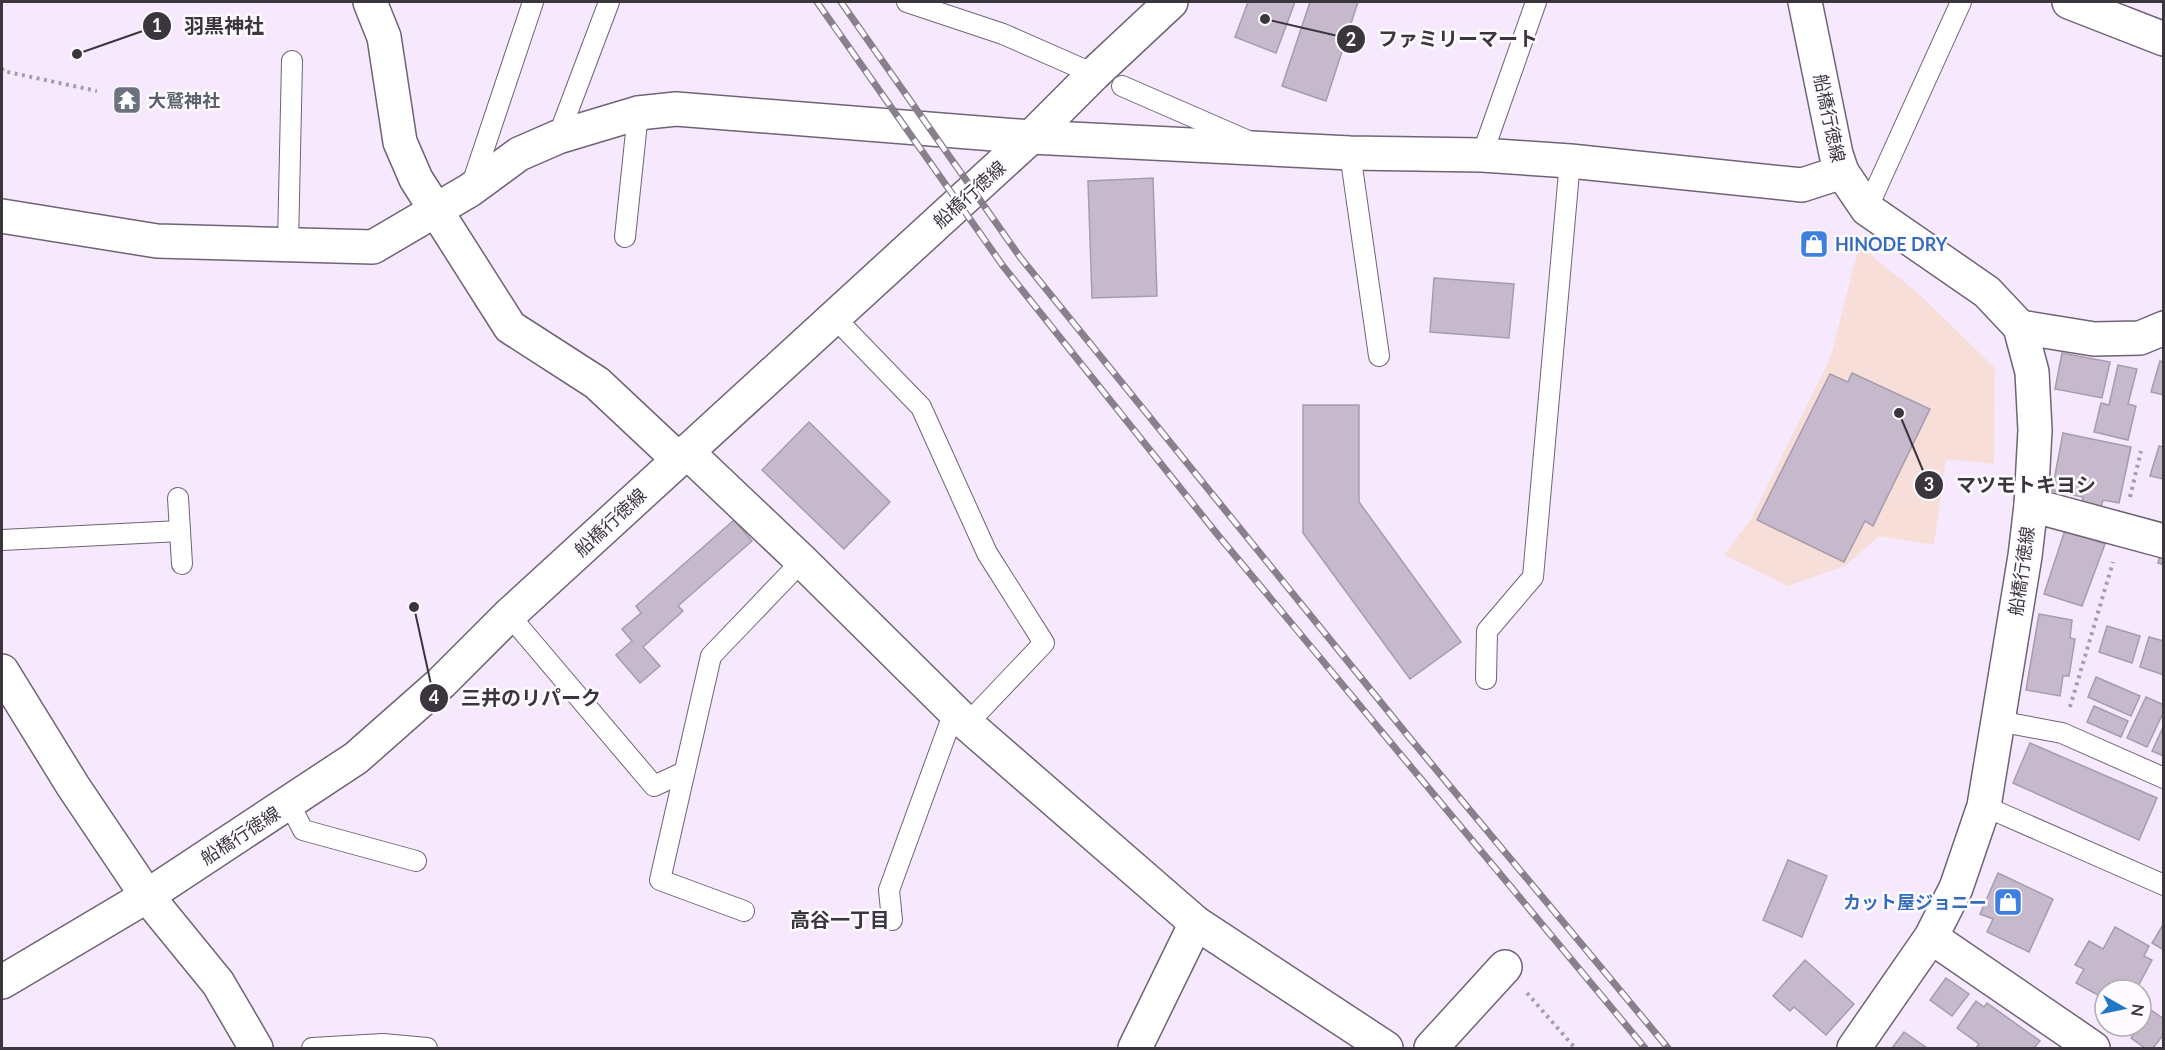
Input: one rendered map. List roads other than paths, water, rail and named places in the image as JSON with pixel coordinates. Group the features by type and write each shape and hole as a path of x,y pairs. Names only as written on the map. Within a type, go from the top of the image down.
{"street":[{"path":"370,2 384,37 400,142 416,179 510,327 597,383 682,456 802,561 960,718 1196,923 1386,1048"},
{"name":"船橋行徳線","path":"2,982 147,896 356,758 441,683 509,615 1031,137 1108,80 1171,2"},
{"name":"船橋行徳線","path":"1805,2 1836,154 1842,172 1867,208 1987,292 2020,327 2031,372 2036,430 2025,556 1984,806 1956,888 1931,937 1854,1048"},
{"path":"2069,2 2163,39"},
{"path":"2,216 157,242 374,248 470,190 519,154 558,137 638,113 676,110 1031,137 1350,153 1482,155 1570,161 1802,185 1842,172"},
{"path":"2020,327 2094,339 2140,339 2163,328"},
{"path":"2031,505 2163,541"},
{"path":"2,673 73,786 147,896 218,982 256,1048"},
{"path":"1135,1048 1196,923"},
{"path":"1931,937 2092,1048"},
{"path":"1431,1048 1505,967"}],"lane":[{"path":"470,190 533,2"},
{"path":"558,137 609,2"},
{"path":"907,2 1003,34 1266,149"},
{"path":"1482,155 1536,2"},
{"path":"1867,208 1961,2"},
{"path":"288,244 292,61"},
{"path":"625,237 638,113"},
{"path":"1350,153 1378,356"},
{"path":"1486,679 1487,631 1533,577 1570,161"},
{"path":"834,317 921,407 987,553 1044,643 960,718 889,890 892,920"},
{"path":"178,498 182,564"},
{"path":"2,540 180,531"},
{"path":"744,911 660,880 711,656 802,561"},
{"path":"509,615 654,786 684,772"},
{"path":"1998,721 2062,733 2163,778"},
{"path":"289,803 303,830 416,861"},
{"path":"1984,806 2163,885"},
{"path":"312,1048 383,1044 427,1048"}],"railway":[{"path":"817,2 1003,266 1217,534 1645,1048"},
{"path":"841,2 1020,257 1409,737 1668,1048"}],"place":[{"name":"ファミリーマート","path":"1265,19"},
{"name":"羽黒神社","path":"77,54"},
{"name":"大鷲神社","path":"127,100"},
{"name":"HINODE DRY","path":"1814,244"},
{"name":"マツモトキヨシ","path":"1899,413"},
{"name":"三井のリパーク","path":"414,607"},
{"name":"カット屋ジョニー","path":"2008,902"}],"district":[{"name":"高谷一丁目","path":"840,919"}]}
